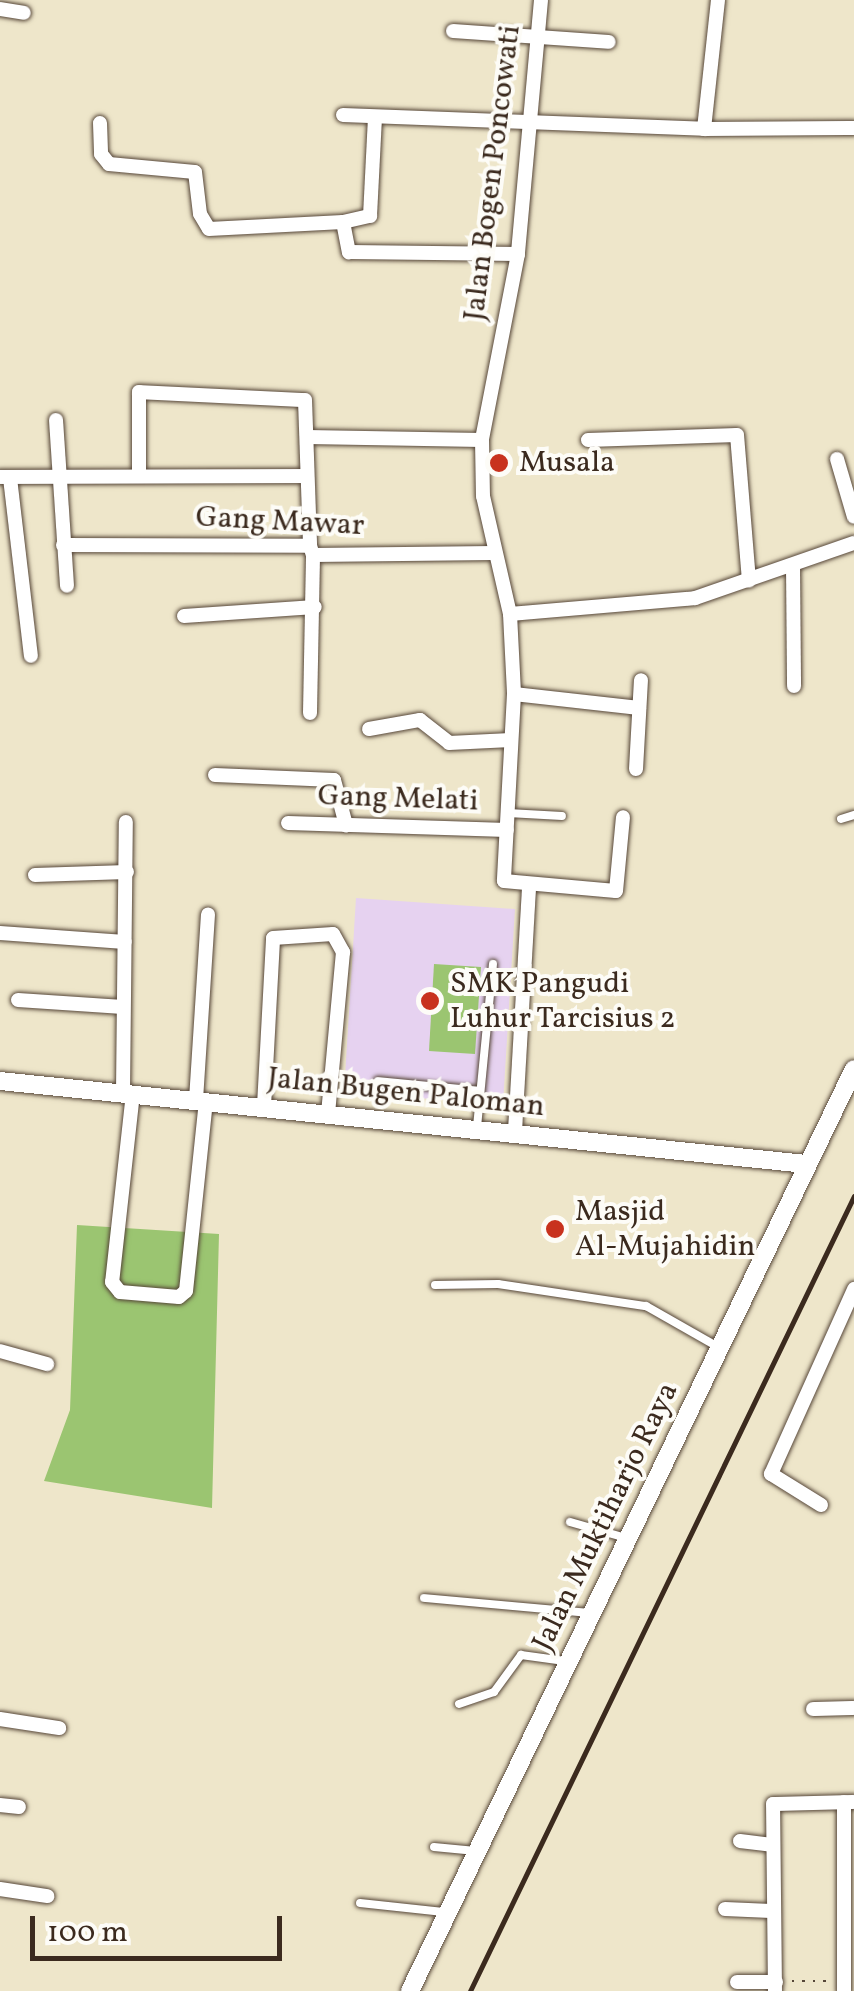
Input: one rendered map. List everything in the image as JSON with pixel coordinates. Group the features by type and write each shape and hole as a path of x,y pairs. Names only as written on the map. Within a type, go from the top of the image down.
{"street":[{"name":"Jalan Bogen Poncowati","path":"529,888 508,884 514,694 510,614 494,553 482,440 518,254 540,0"},
{"path":"704,129 718,0"},
{"path":"0,9 24,14"},
{"path":"454,31 609,42"},
{"path":"344,115 704,129 854,128"},
{"path":"100,123 100,154 109,164 195,172 200,214 210,229 343,222 370,216 375,117"},
{"path":"343,222 349,252 518,254"},
{"path":"139,474 139,392 305,400 304,476 315,607 310,713"},
{"path":"56,420 68,586"},
{"path":"588,440 736,434 749,582"},
{"path":"307,437 482,440"},
{"path":"837,459 854,517"},
{"path":"32,656 5,478 139,474 304,476"},
{"path":"510,614 695,598 854,542"},
{"name":"Gang Mawar","path":"63,545 494,553"},
{"path":"792,565 794,686"},
{"path":"184,616 315,607"},
{"path":"636,769 641,680"},
{"path":"514,694 639,708"},
{"path":"369,729 420,720 449,743 511,740"},
{"path":"215,775 334,780 346,824"},
{"path":"515,1131 529,888 616,891 623,816"},
{"path":"126,822 123,1007 128,1092 112,1282 120,1292 179,1297 186,1291 201,1100 208,914"},
{"name":"Gang Melati","path":"288,823 507,830"},
{"path":"34,875 127,872"},
{"path":"0,933 126,942"},
{"path":"264,1106 273,938 332,934 343,952 328,1112"},
{"path":"18,1000 123,1007"},
{"name":"Jalan Muktiharjo Raya","path":"414,1990 444,1912 854,1069"},
{"name":"Jalan Bugen Paloman","path":"0,1081 478,1127 806,1164"},
{"path":"821,1505 771,1474 854,1289"},
{"path":"0,1352 47,1364"},
{"path":"813,1709 854,1708"},
{"path":"0,1719 59,1728"},
{"path":"736,1982 775,1986 772,1845 776,1802 849,1802 850,1944 844,1986"},
{"path":"0,1805 19,1807"},
{"path":"740,1841 772,1845"},
{"path":"0,1889 47,1896"},
{"path":"725,1909 772,1911"}],"lane":[{"path":"508,813 562,816"},
{"path":"841,818 854,814"},
{"path":"478,1127 493,964"},
{"path":"378,1080 480,1092"},
{"path":"436,1286 498,1284 646,1306 720,1348"},
{"path":"570,1522 626,1538"},
{"path":"424,1598 588,1613"},
{"path":"459,1704 494,1692 521,1655 565,1661"},
{"path":"434,1848 476,1851"},
{"path":"360,1903 444,1912"}],"path":[{"path":"775,1986 844,1986"}],"shaded area":[{"name":"SMK Pangudi Luhur Tarcisius 2","path":"356,898 515,909 503,1104 344,1093"}],"green space":[{"path":"434,964 481,967 475,1054 429,1051"},
{"path":"77,1225 219,1234 212,1508 44,1481 70,1410"}],"railway":[{"path":"470,1991 854,1196"}],"place":[{"name":"Musala","path":"499,463"},
{"name":"SMK Pangudi Luhur Tarcisius 2","path":"430,1001"},
{"name":"Masjid Al-Mujahidin","path":"555,1229"}]}
